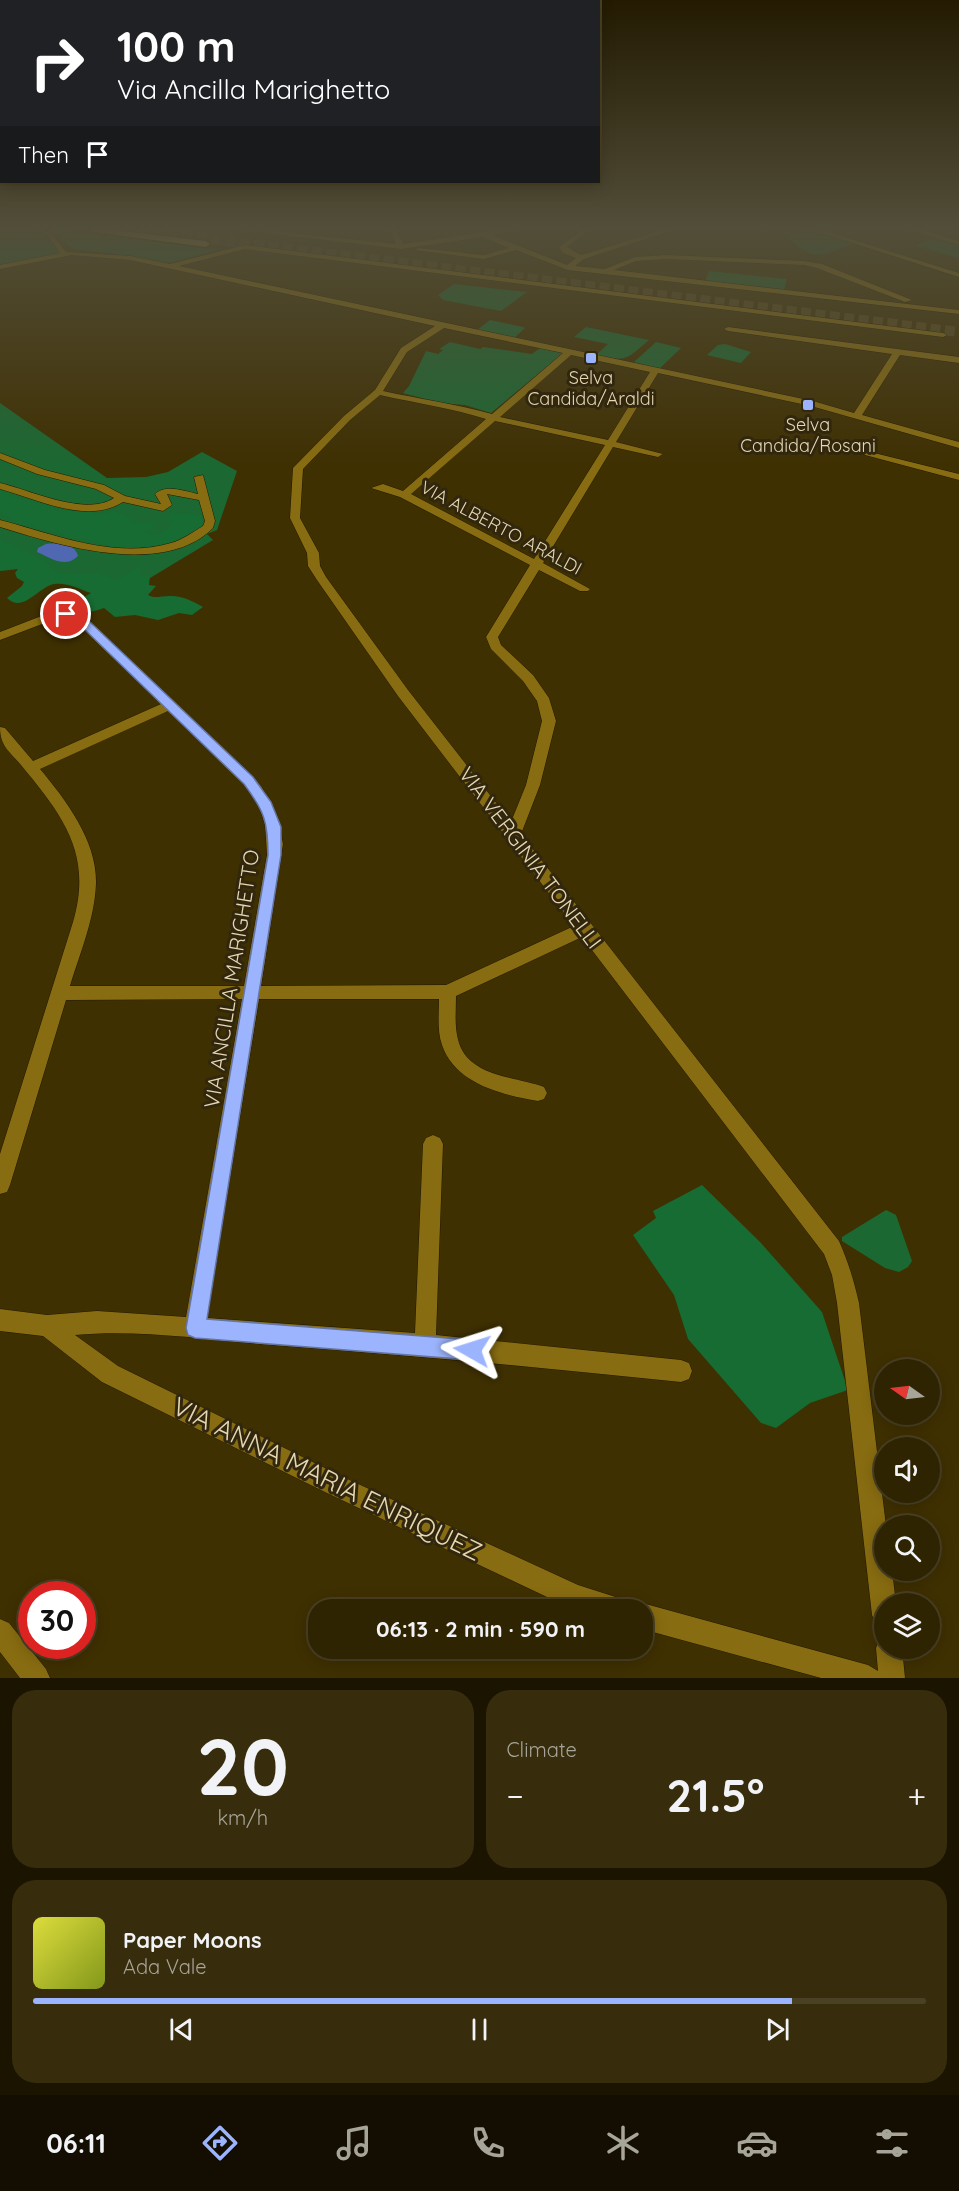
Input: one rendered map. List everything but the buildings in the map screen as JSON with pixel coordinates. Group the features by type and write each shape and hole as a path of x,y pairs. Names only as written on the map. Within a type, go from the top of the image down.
{"street":[{"path":"363,308 802,402 959,446"},
{"path":"733,308 943,335"},
{"path":"794,316 797,308"},
{"path":"828,320 832,308"},
{"path":"924,308 959,312"},
{"name":"VIA VERGINIA TONELLI","path":"442,325 404,350 378,392 347,418 298,468 296,518 298,527 313,553 314,566 321,578 403,693 821,1233 836,1258 848,1303 882,1593"},
{"path":"728,329 959,360"},
{"name":"VIA ALBERTO ARALDI","path":"404,495 569,352"},
{"path":"857,416 897,352"},
{"path":"513,835 533,785 549,721 544,701 528,678 495,646 492,637 655,371"},
{"path":"378,392 443,407 461,408 658,454"},
{"path":"853,449 959,477"},
{"path":"0,456 41,472 100,487 121,498 164,508 168,505 160,494 165,491 204,498"},
{"path":"0,523 53,540 133,554 175,546 209,531 210,521 199,477"},
{"path":"0,486 41,496 54,503 77,507 98,508 118,502 121,498"},
{"name":"VIA ALBERTO ARALDI","path":"375,488 383,487 404,495 584,589"},
{"name":"VIA ANCILLA MARIGHETTO","path":"0,636 57,614 75,616 249,781 265,802 273,822 274,855 195,1328"},
{"path":"31,768 169,705"},
{"path":"0,731 58,804 76,833 85,854 88,870 86,904 60,993 4,1161 0,1185"},
{"path":"60,993 447,992 477,981 583,928"},
{"path":"447,992 449,1038 454,1053 460,1061 496,1083 538,1093"},
{"path":"425,1345 433,1144"},
{"path":"0,1320 47,1326 97,1322 425,1345 681,1371"},
{"name":"VIA ANNA MARIA ENRIQUEZ","path":"47,1326 110,1374 326,1481 582,1599"},
{"path":"653,1619 868,1678"},
{"path":"0,1632 37,1678"},
{"path":"890,1659 892,1678"}],"green space":[{"path":"487,308 505,308 501,311"},
{"path":"490,320 525,328 514,338 477,330"},
{"path":"586,327 649,340 626,358 596,355 608,344 574,337"},
{"path":"450,342 480,349 483,347 532,354 540,348 563,353 491,413 465,405 440,403 403,393 409,386 426,351 438,354 443,350 439,349"},
{"path":"656,342 681,348 659,369 634,362"},
{"path":"725,344 751,352 741,363 707,355 718,345"},
{"path":"0,403 107,478 146,477 168,472 202,452 237,471 217,530 207,534 213,540 150,578 127,604 0,554"},
{"path":"0,489 9,491 10,496 39,501 58,511 87,509 98,515 114,511 131,518 130,523 155,522 152,529 145,533 154,535 161,533 175,522 167,521 169,514 172,513 201,515 203,525 195,532 158,547 117,548 86,539 65,538 65,534 43,531 31,525 17,525 17,522 0,513"},
{"path":"0,539 48,563 54,571 61,574 101,574 116,580 141,566 139,575 150,575 149,585 156,586 148,595 178,596 203,607 192,615 179,613 158,620 135,615 115,617 104,608 89,612 79,610 74,603 91,593 64,584 48,586 25,601 13,602 7,598 24,582 17,578 15,573 18,569 0,571"},
{"path":"702,1185 761,1243 822,1312 848,1390 810,1403 776,1428 761,1423 688,1339 674,1295 633,1235 656,1218 653,1211"},
{"path":"886,1210 896,1215 912,1261 908,1267 899,1272 885,1268 842,1241 842,1237"}],"water":[{"path":"46,544 70,546 78,556 68,562 63,562 37,552 38,548"}],"tunnel":[{"path":"769,308 959,332"}],"place":[{"name":"Selva Candida/Araldi","path":"591,358"},
{"name":"Selva Candida/Rosani","path":"808,405"}],"route":[{"path":"66,614 78,617 249,781 265,802 275,827 274,855 260,946 195,1328 472,1350"}]}
